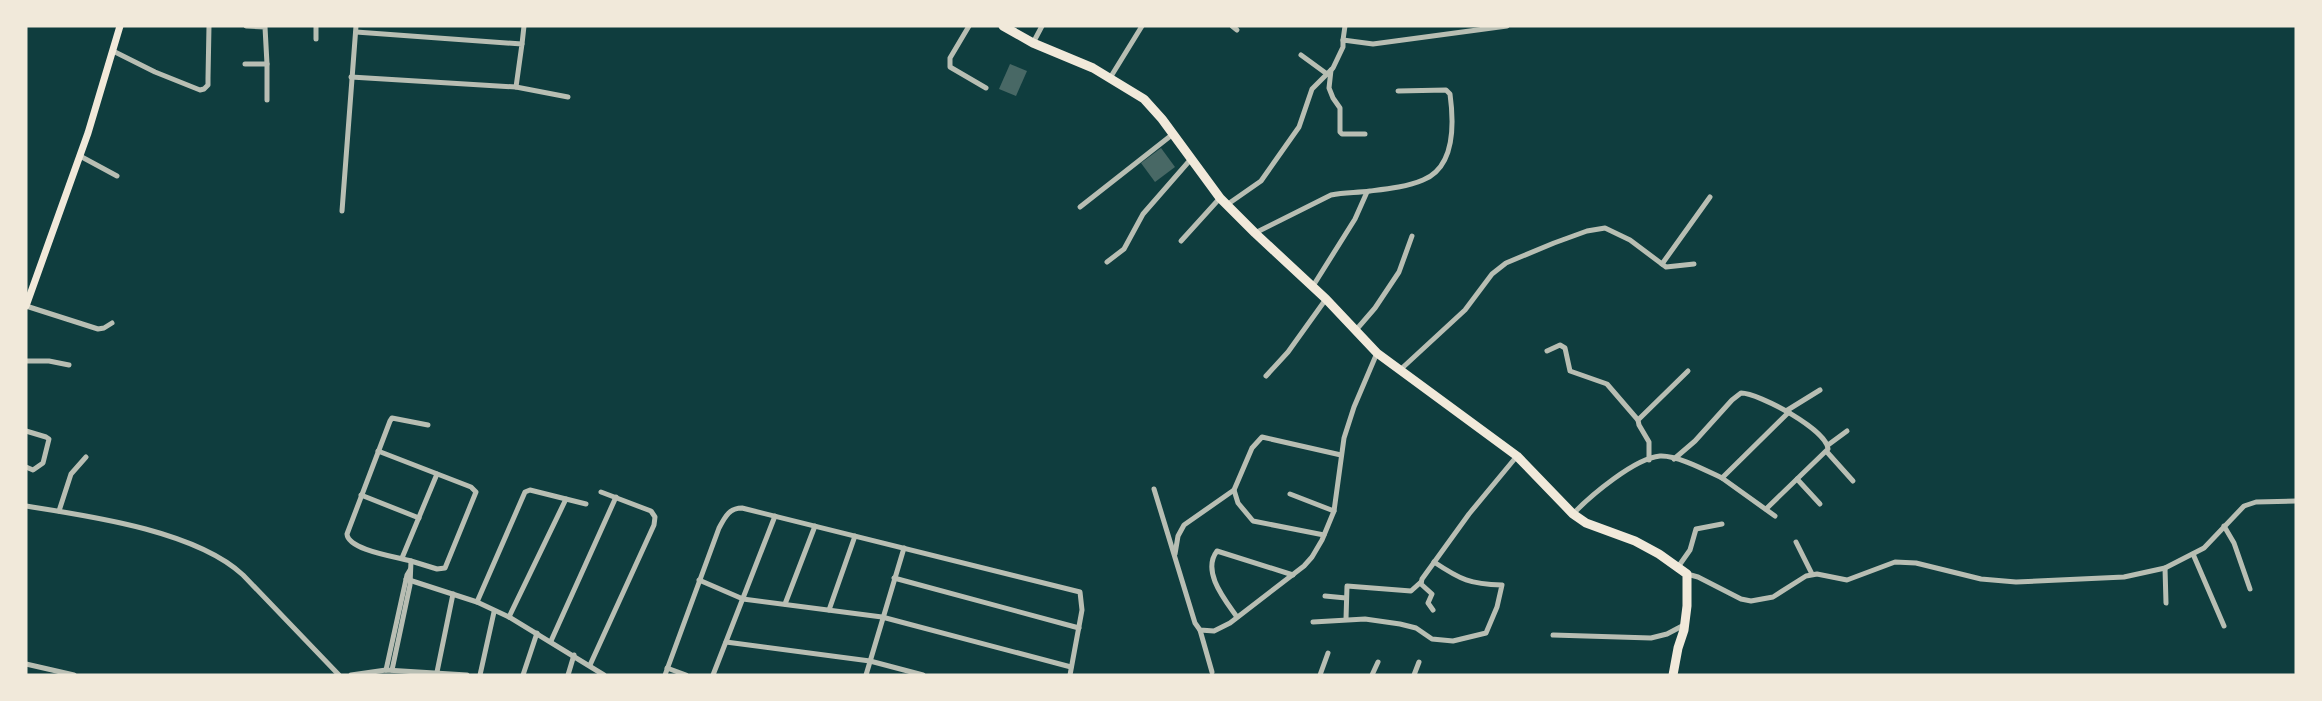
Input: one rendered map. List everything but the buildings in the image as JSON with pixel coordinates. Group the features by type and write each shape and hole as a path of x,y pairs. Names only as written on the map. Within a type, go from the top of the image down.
{"highway":[{"path":"1003,26 1033,43 1092,68 1144,99 1173,134 1220,198 1313,286 1377,353 1517,456 1573,514 1586,523 1636,542 1659,554 1687,574 1685,627 1678,648 1673,675"}],"main road":[{"path":"26,306 80,156 120,26"}],"street":[{"path":"113,51 155,72 200,90 204,89 208,78 209,26"},
{"path":"246,26 266,27 267,100"},
{"path":"316,26 316,38"},
{"path":"516,87 524,26"},
{"path":"969,26 950,58 950,67 986,88"},
{"path":"1033,43 1042,26"},
{"path":"1110,78 1142,26"},
{"path":"1228,204 1260,181 1299,127 1312,89 1329,72 1343,48 1342,40 1345,26"},
{"path":"1342,40 1373,44 1507,26"},
{"path":"342,211 356,29 522,44"},
{"path":"1301,55 1329,72"},
{"path":"245,64 267,64"},
{"path":"1329,72 1329,88 1340,108 1340,132 1342,134 1365,134"},
{"path":"351,77 516,87 568,97"},
{"path":"1255,233 1331,195 1345,192 1367,192 1425,179 1438,168 1447,156 1452,134 1450,94 1446,90 1398,91"},
{"path":"1080,207 1173,134"},
{"path":"80,156 117,176"},
{"path":"1107,262 1124,249 1143,214 1191,159"},
{"path":"1313,286 1355,219 1367,192"},
{"path":"1662,264 1710,197"},
{"path":"1181,241 1220,198"},
{"path":"1400,370 1465,310 1492,274 1506,263 1587,231 1605,228 1630,240 1666,267 1694,264"},
{"path":"1356,330 1375,308 1399,272 1412,236"},
{"path":"1266,376 1288,352 1326,300"},
{"path":"26,306 98,329 112,323"},
{"path":"1547,351 1560,345 1565,348 1570,371 1607,384 1638,420 1649,442 1649,460"},
{"path":"1200,630 1214,632 1292,575 1312,557 1334,511 1341,455 1354,407 1377,353"},
{"path":"26,361 50,361 69,365"},
{"path":"1638,420 1688,370"},
{"path":"1722,478 1788,411 1820,390"},
{"path":"1674,459 1695,441 1732,400 1741,393 1788,411 1822,437 1853,481"},
{"path":"378,451 473,488 475,496 445,568 437,569 402,558 376,553 348,540 347,532 378,451 392,418 428,425"},
{"path":"26,431 46,436 49,439 43,463 33,470 26,467"},
{"path":"1766,509 1846,431"},
{"path":"1174,555 1178,536 1184,525 1234,490 1252,448 1262,437 1341,455"},
{"path":"1346,619 1347,586 1411,591 1421,582 1469,514 1517,456"},
{"path":"1573,514 1617,476 1659,456 1674,459 1722,478 1775,516"},
{"path":"59,511 71,474 86,457"},
{"path":"402,558 437,474"},
{"path":"1797,479 1820,504"},
{"path":"1154,489 1212,672"},
{"path":"477,602 524,493 530,490 586,504"},
{"path":"1234,490 1238,503 1253,521 1324,535"},
{"path":"590,665 655,520 654,513 651,511 601,492"},
{"path":"1290,494 1334,511"},
{"path":"361,495 419,518"},
{"path":"551,641 616,497"},
{"path":"509,617 566,499"},
{"path":"1687,574 1698,577 1742,599 1751,601 1773,596 1786,590 1800,579 1812,574 1843,580 1895,562 1906,561 1981,579 2016,582 2116,578 2165,568 2193,554 2217,536 2244,506 2296,501"},
{"path":"26,506 154,531 186,542 230,563 339,675"},
{"path":"665,675 719,528 728,513 734,508 742,508 775,516 1080,592 1082,610 1070,675"},
{"path":"713,675 775,516"},
{"path":"1678,567 1690,550 1696,529 1722,524"},
{"path":"784,604 815,526"},
{"path":"2224,526 2234,543 2250,589"},
{"path":"829,610 855,536"},
{"path":"1796,542 1812,574"},
{"path":"866,675 904,548"},
{"path":"1237,617 1220,592 1213,575 1212,561 1216,551 1292,575"},
{"path":"2193,554 2224,626"},
{"path":"389,670 411,562"},
{"path":"1313,622 1346,619 1400,624 1416,628 1432,640 1453,641 1486,633 1497,607 1502,586 1481,584 1458,578 1434,562"},
{"path":"2165,568 2166,603"},
{"path":"894,578 1079,628"},
{"path":"409,579 477,602 494,612 509,617 574,654 604,675"},
{"path":"699,580 743,598 882,617 1071,667"},
{"path":"1421,582 1432,594 1428,603 1432,610"},
{"path":"437,672 453,594"},
{"path":"1325,596 1346,598"},
{"path":"480,675 494,612"},
{"path":"1554,634 1650,638 1685,627"},
{"path":"523,675 536,633"},
{"path":"726,642 870,661 923,675"},
{"path":"1320,675 1328,653"},
{"path":"568,675 574,654"},
{"path":"1372,675 1378,662"},
{"path":"1414,675 1419,662"},
{"path":"26,664 74,674"},
{"path":"667,668 686,675"},
{"path":"351,675 358,672 371,674 389,670 467,675"}]}
